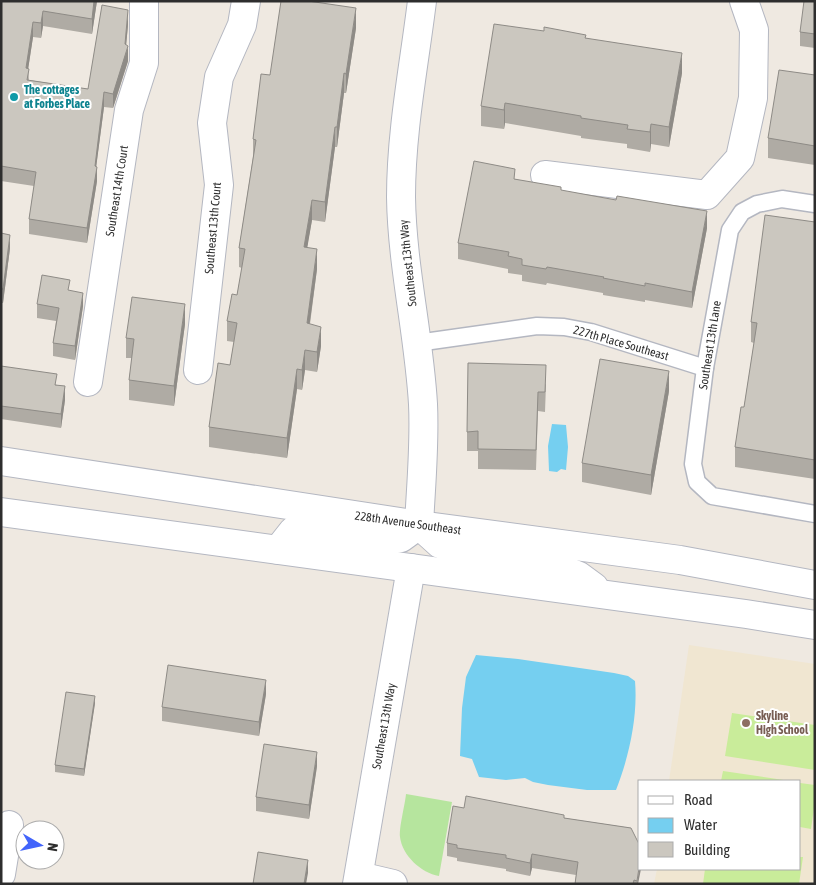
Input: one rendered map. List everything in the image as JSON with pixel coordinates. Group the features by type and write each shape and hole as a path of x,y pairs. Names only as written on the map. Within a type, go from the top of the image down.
{"street":[{"name":"Southeast 14th Court","path":"88,382 129,110 144,63 144,1"},
{"name":"Southeast 13th Court","path":"198,370 219,185 212,123 219,77 242,25 246,1"},
{"name":"Southeast 13th Way","path":"419,525 423,456 423,412 417,342 407,270 402,198 403,143 422,1"},
{"path":"545,175 706,195 740,158 753,98 754,30 744,1"},
{"name":"228th Avenue Southeast","path":"1,461 419,525 680,560 815,585"},
{"path":"1,512 604,594 815,625"},
{"path":"278,550 293,532 300,529 385,541 401,538 419,525 440,544 463,553 557,566 579,576 604,594"},
{"name":"Southeast 13th Way","path":"358,880 411,568"},
{"path":"1,874 9,825"},
{"path":"358,880 393,884"}],"lane":[{"name":"Southeast 13th Lane","path":"815,204 782,199 757,204 742,212 730,230 705,368 693,464 697,482 712,496 815,514"},
{"name":"227th Place Southeast","path":"417,342 537,326 564,327 591,332 705,368"}],"shaded area":[{"name":"Skyline High School","path":"689,645 815,664 815,884 654,884 657,870 801,870 801,780 669,780"}],"green space":[{"path":"732,713 815,725 815,770 725,756"},
{"path":"723,771 783,780 721,780"},
{"path":"801,783 815,785 811,829 801,827"},
{"path":"406,794 452,802 439,876 419,867 404,850 400,837 400,828"},
{"path":"801,857 803,857 799,884 703,884 705,870 801,870"}],"water":[{"path":"552,424 566,425 568,447 566,470 561,469 557,472 549,471 548,446"},
{"path":"476,655 614,673 628,676 635,681 636,695 632,737 616,790 587,790 548,785 525,778 506,780 479,777 472,759 460,756 462,708 466,677"}],"building":[{"path":"1,1 94,1 92,19 43,11 41,23 33,22 26,68 29,69 27,80 88,89 102,5 128,10 125,44 128,46 113,94 104,92 95,166 97,167 87,228 29,219 36,172 1,166"},
{"path":"281,1 308,1 356,8 346,74 344,73 337,127 335,127 325,202 312,200 304,247 317,249 307,323 321,327 317,352 305,350 302,370 297,369 287,438 209,427 218,363 230,365 237,323 227,321 232,294 237,295 245,249 239,248 256,140 253,139 261,74 270,75"},
{"path":"804,1 815,1 815,34 800,32"},
{"path":"494,24 544,31 544,27 586,35 585,38 682,53 669,127 651,124 650,132 627,129 628,125 505,103 504,110 481,106"},
{"path":"779,70 815,75 815,146 768,138"},
{"path":"474,161 515,169 514,179 561,187 561,190 616,200 617,196 707,211 692,292 645,283 645,286 547,267 546,269 522,265 522,259 508,256 509,252 458,243"},
{"path":"765,215 815,222 815,460 735,447 741,407 744,407 757,323 751,322"},
{"path":"1,233 10,235 3,289 1,289"},
{"path":"42,275 70,280 68,290 83,293 75,346 53,343 59,308 37,304"},
{"path":"132,297 185,304 174,386 129,380 134,339 126,338"},
{"path":"600,359 669,371 651,475 582,463"},
{"path":"468,363 546,365 545,392 538,392 536,450 478,449 478,431 467,432"},
{"path":"1,366 57,374 55,385 65,386 61,414 1,406"},
{"path":"168,665 266,680 259,722 162,707"},
{"path":"66,692 95,696 84,769 55,765"},
{"path":"264,744 317,752 309,805 256,797"},
{"path":"466,796 564,815 564,818 631,828 638,842 637,881 634,880 633,884 575,884 578,862 532,854 530,863 506,858 506,855 457,848 457,845 447,843 453,806 464,808"},
{"path":"258,852 308,860 304,884 253,884"}],"place":[{"name":"The cottages at Forbes Place","path":"14,97"},
{"name":"Skyline High School","path":"746,723"}]}
